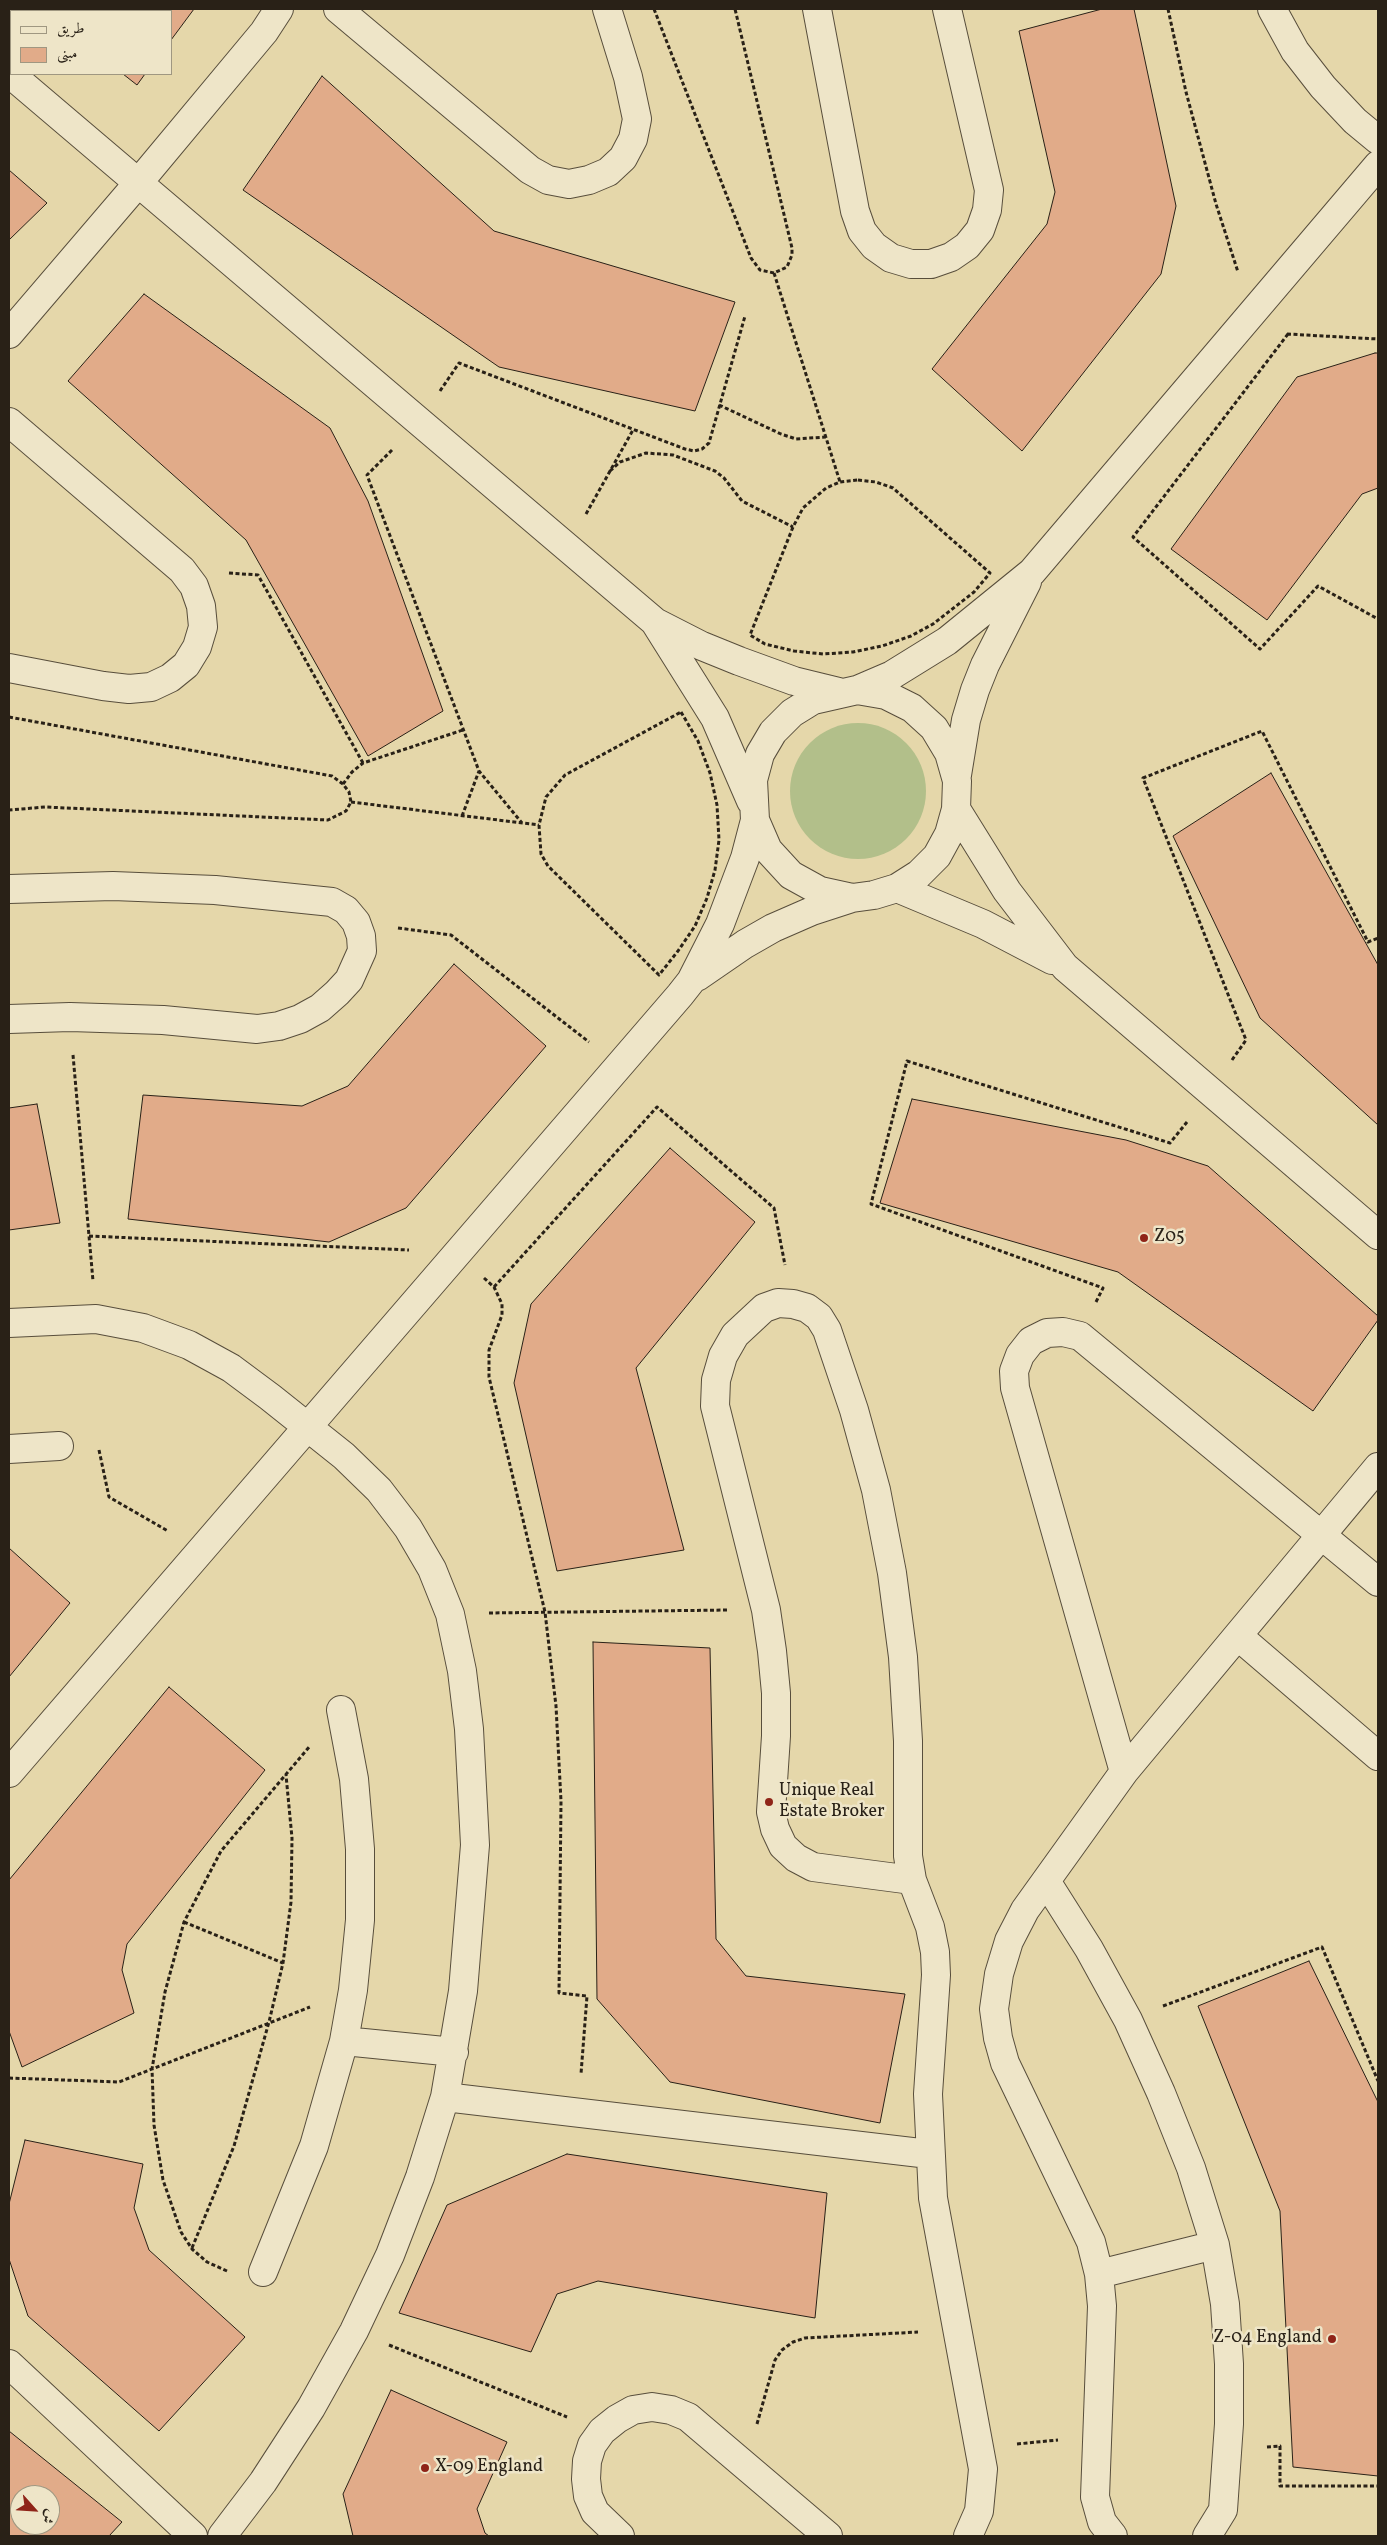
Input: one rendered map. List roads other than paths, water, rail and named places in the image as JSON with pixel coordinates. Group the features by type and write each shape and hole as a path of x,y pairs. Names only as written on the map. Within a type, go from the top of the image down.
{"street":[{"path":"9,334 264,32 279,9"},
{"path":"338,9 530,170 548,180 569,184 589,180 608,172 623,158 633,139 637,119 628,77 607,9"},
{"path":"817,9 855,211 862,231 874,246 891,258 918,264 931,264 951,257 967,246 980,230 987,210 989,190 947,9"},
{"path":"1272,9 1295,51 1323,88 1354,121 1378,140"},
{"path":"11,75 655,622 702,646 794,681 848,691 886,695 912,708 934,728 949,753 957,781"},
{"path":"9,1773 692,981 707,953 732,895 754,813 753,780 760,754 773,732 792,713 814,700 848,691 892,675 947,641 1032,572 1378,165"},
{"path":"9,422 182,570 194,586 201,606 202,627 197,647 186,665 170,678 151,687 130,689 9,668"},
{"path":"692,981 745,944 773,928 812,911 852,898 874,895 897,888 919,874 937,856 950,834 956,809 957,781 962,742 975,690 985,665 1032,572"},
{"path":"655,622 714,718 768,850 791,875 820,891 852,898"},
{"path":"956,809 1007,891 1065,967 1378,1235"},
{"path":"9,888 131,887 215,890 332,902 346,910 356,922 361,936 362,951 349,980 320,1008 300,1019 279,1026 257,1030 163,1020 70,1017 9,1018"},
{"path":"897,888 983,924 1065,967"},
{"path":"912,1880 813,1867 796,1858 783,1846 775,1829 771,1812 776,1736 776,1693 766,1610 715,1406 716,1380 723,1356 735,1335 752,1317 764,1308 778,1304 793,1304 806,1308 819,1317 827,1330 854,1410 876,1490 892,1573 903,1657 908,1741 907,1831 912,1880 930,1927 935,1952 936,1976 928,2094 929,2154 938,2232 983,2469 983,2490 979,2511 968,2536"},
{"path":"9,1323 96,1319 144,1328 189,1345 231,1368 344,1456 379,1490 408,1528 427,1561 450,1614 469,1729 475,1845 471,1918 454,2052 445,2097 420,2177 390,2255 354,2331 311,2408 263,2482 222,2536"},
{"path":"1124,1772 1015,1388 1014,1371 1020,1355 1031,1341 1047,1333 1063,1332 1080,1336 1378,1582"},
{"path":"9,1449 59,1446"},
{"path":"1113,2536 1102,2522 1095,2497 1102,2306 1099,2274 1091,2242 1005,2063 998,2038 994,2009 999,1974 1009,1941 1025,1910 1124,1772 1378,1467"},
{"path":"1238,1636 1378,1756"},
{"path":"263,2272 314,2146 344,2041 353,1990 360,1920 360,1849 354,1779 341,1710"},
{"path":"1046,1881 1089,1950 1128,2020 1181,2143 1215,2245 1225,2304 1230,2364 1228,2448 1223,2510 1207,2536"},
{"path":"344,2041 454,2052"},
{"path":"445,2097 929,2154"},
{"path":"1099,2274 1215,2245"},
{"path":"9,2364 193,2536"},
{"path":"620,2536 595,2512 588,2496 586,2479 587,2461 592,2445 602,2431 616,2419 633,2410 652,2407 671,2410 688,2417 828,2536"}],"place":[{"name":"Z05","path":"1144,1238"},
{"name":"Unique Real Estate Broker","path":"769,1802"},
{"name":"Z-04 England","path":"1332,2339"},
{"name":"X-09 England","path":"425,2468"}]}
